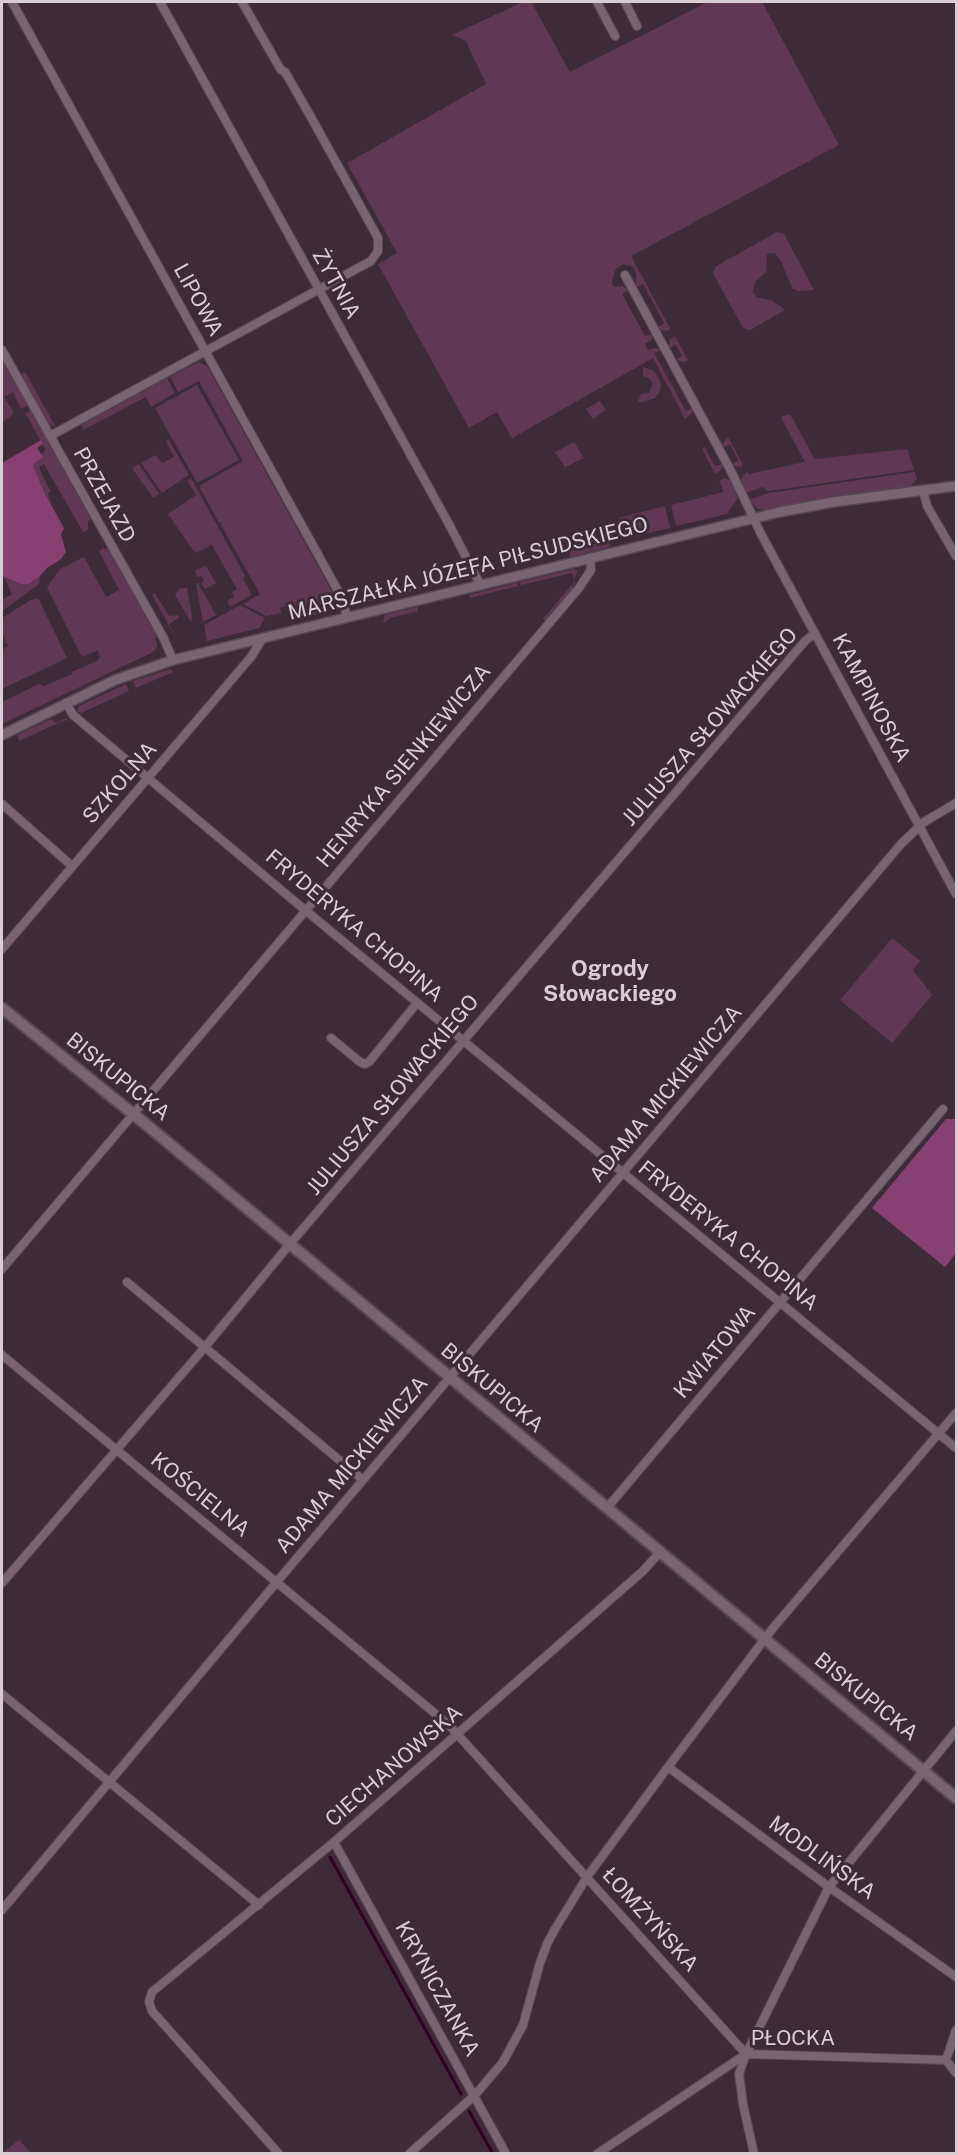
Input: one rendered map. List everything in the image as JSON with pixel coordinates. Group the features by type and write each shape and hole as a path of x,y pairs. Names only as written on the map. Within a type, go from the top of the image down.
{"main road":[{"name":"BISKUPICKA","path":"2,1008 133,1113 957,1798"}],"street":[{"name":"LIPOWA","path":"12,2 342,598 347,617"},
{"name":"ŻYTNIA","path":"160,2 480,584"},
{"path":"50,436 370,261 378,251 378,238 307,110 242,2"},
{"path":"597,2 615,36"},
{"path":"625,2 637,26"},
{"name":"KAMPINOSKA","path":"625,275 732,473 753,519 957,894"},
{"name":"PRZEJAZD","path":"2,350 173,660"},
{"name":"MARSZAŁKA JÓZEFA PIŁSUDSKIEGO","path":"2,735 115,680 173,660 480,584 807,507 957,486"},
{"path":"923,490 927,506 957,556"},
{"name":"HENRYKA SIENKIEWICZA","path":"2,1269 579,588 591,570 590,558"},
{"name":"JULIUSZA SŁOWACKIEGO","path":"2,1583 805,640 815,633"},
{"name":"SZKOLNA","path":"2,949 251,657 263,638"},
{"name":"FRYDERYKA CHOPINA","path":"66,704 73,715 417,1003 957,1448"},
{"name":"ADAMA MICKIEWICZA","path":"2,1910 895,852 919,826 957,803"},
{"path":"2,804 72,866"},
{"path":"331,1038 365,1064 417,1003"},
{"name":"KWIATOWA","path":"607,1508 943,1109"},
{"path":"127,1282 363,1480"},
{"name":"KOŚCIELNA","path":"2,1355 457,1734"},
{"path":"409,2154 475,2095 503,2062 523,2025 547,1944 587,1877 668,1767 765,1640 957,1413"},
{"name":"CIECHANOWSKA","path":"279,2154 153,2011 149,2002 152,1992 334,1842 643,1570 661,1551"},
{"path":"2,1694 259,1905"},
{"path":"754,2154 739,2074 746,2054 829,1887 957,1731"},
{"name":"ŁOMŻYŃSKA","path":"457,1734 746,2054"},
{"name":"MODLIŃSKA","path":"668,1767 829,1887 957,1977"},
{"name":"KRYNICZANKA","path":"334,1842 506,2154"},
{"path":"957,2030 946,2060 957,2073"},
{"name":"PŁOCKA","path":"597,2154 746,2054 946,2060"}],"shaded area":[{"path":"523,2 531,2 570,72 708,2 762,2 839,145 631,256 671,330 662,331 658,327 664,323 643,284 636,287 636,273 633,267 623,264 615,270 612,282 614,287 622,286 629,290 622,294 645,336 653,334 651,340 645,344 648,350 655,348 661,350 654,353 686,411 693,408 691,414 685,419 653,358 512,438 497,412 469,428 378,264 397,253 347,163 486,84 466,41 452,35"},
{"path":"777,232 784,234 814,290 798,291 792,288 781,261 775,253 767,254 766,272 756,281 753,291 756,297 773,301 785,310 750,330 743,328 713,273 716,266"},
{"path":"675,336 688,360 684,362 676,360 682,356 676,345 669,348 670,340"},
{"path":"2,358 28,405 21,409 13,392 4,397 14,413 2,423"},
{"path":"198,362 207,366 336,599 288,611 287,606 280,608 281,613 266,616 243,604 260,594 221,525 222,522 219,523 199,486 243,461 199,381 178,392 170,377"},
{"path":"643,367 654,371 661,382 660,391 655,398 638,402 641,394 649,393 653,384 649,378 643,376"},
{"path":"25,372 56,428 48,423 21,374"},
{"path":"167,378 175,393 151,407 146,397 83,430 81,425"},
{"path":"197,385 239,460 197,483 155,408"},
{"path":"600,401 606,410 593,419 586,409"},
{"path":"31,411 91,519 88,521 88,530 83,532 44,464 39,467 50,491 48,494 53,508 46,496 33,466 43,457 41,454 46,450 25,413"},
{"path":"790,414 815,459 907,449 914,470 768,491 762,487 746,493 741,481 747,472 749,474 805,462 781,417"},
{"path":"728,437 743,465 740,467 732,465 738,460 730,444 723,448"},
{"path":"41,440 43,444 37,448 43,457 33,466 63,526 61,534 66,552 61,559 29,584 21,584 2,576 2,463"},
{"path":"169,440 189,475 162,493 141,463 156,455 162,463 174,457 166,441"},
{"path":"574,442 584,458 565,467 555,452"},
{"path":"705,447 715,466 723,464 721,470 715,474 702,449"},
{"path":"139,464 159,494 153,498 132,468"},
{"path":"915,472 917,479 909,488 810,501 768,510 758,509 749,500 769,493"},
{"path":"191,478 245,576 243,578 252,595 230,607 227,601 234,597 232,592 237,589 212,545 195,553 168,514 196,495 187,481"},
{"path":"724,478 732,481 739,496 727,514 676,526 671,505 724,492 719,481"},
{"path":"665,506 670,528 626,538 619,518"},
{"path":"613,539 609,547 570,557 569,551"},
{"path":"101,543 104,549 108,548 157,637 155,638 156,649 2,724 2,702 39,684 44,686 72,674 97,661 100,657 98,650 82,657 47,587 60,569 84,557 106,597 119,590 99,551 103,549"},
{"path":"206,566 216,583 205,589 201,583 204,582 202,576 197,577 195,570"},
{"path":"574,569 578,571 575,581 572,573 521,585 520,582"},
{"path":"40,576 39,584 2,611 2,600 12,594 4,577 21,584 29,584"},
{"path":"449,579 450,582 351,606 347,602 351,600 353,604"},
{"path":"575,581 572,587 574,589 546,621 543,619"},
{"path":"198,583 216,615 203,622 196,584"},
{"path":"517,583 518,586 470,598 469,595"},
{"path":"187,588 191,622 175,595 179,589"},
{"path":"155,593 169,616 178,615 179,618 169,624 176,639 152,595"},
{"path":"38,598 67,658 2,689 2,650 8,646 2,633 2,618"},
{"path":"337,601 333,610 313,615 308,613 307,608"},
{"path":"240,605 265,618 259,628 207,641 204,625"},
{"path":"417,607 418,611 383,622 385,615"},
{"path":"171,669 173,672 136,688 133,681"},
{"path":"126,684 129,691 81,713 77,711 79,706"},
{"path":"66,718 69,721 65,720 19,741 17,735 51,719 56,723"},
{"path":"892,938 920,961 913,970 932,995 892,1043 840,1000"},
{"path":"946,1119 956,1119 956,1253 945,1267 872,1208"},
{"path":"19,2140 31,2153 2,2153"}],"waterway":[{"path":"330,1857 461,2094"},
{"path":"469,2111 493,2154"}],"district":[{"name":"Ogrody Słowackiego","path":"610,982"}]}
